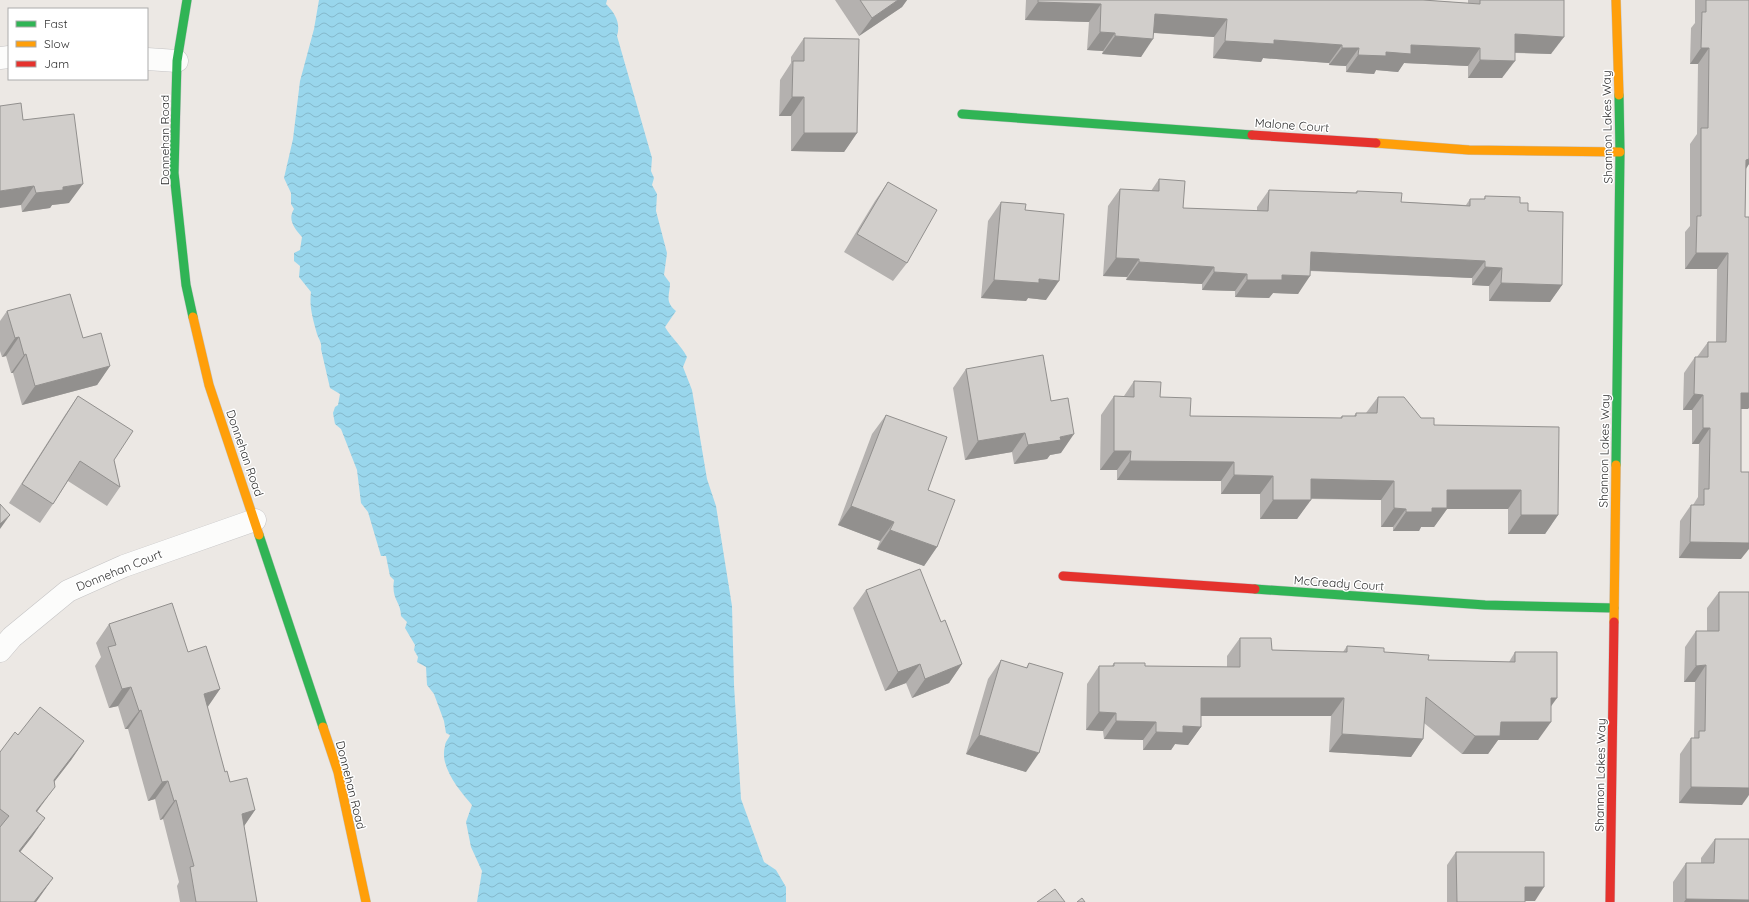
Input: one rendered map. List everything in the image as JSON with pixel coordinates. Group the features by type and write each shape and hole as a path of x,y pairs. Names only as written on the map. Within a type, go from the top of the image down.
{"street":[{"name":"Donnehan Road","path":"187,0 177,61 174,172 186,284 209,385 338,772 366,902"},
{"name":"Shannon Lakes Way","path":"1610,902 1620,152 1616,0"},
{"path":"148,59 177,61"},
{"name":"Malone Court","path":"962,114 1469,150 1620,152"},
{"name":"Donnehan Court","path":"0,652 12,637 68,591 124,566 255,520"},
{"name":"McCready Court","path":"1063,576 1485,604 1614,608"}],"water":[{"path":"319,0 607,0 606,4 612,11 618,23 617,36 652,158 651,171 654,178 652,185 657,194 656,211 667,253 664,275 670,283 668,298 670,304 676,311 665,327 687,357 683,367 692,390 707,479 716,506 732,606 734,685 741,799 764,862 776,870 786,887 786,902 477,902 482,871 471,847 466,822 472,805 457,786 445,762 445,745 450,735 446,733 444,721 434,694 427,685 426,667 417,662 418,657 414,650 415,645 405,628 407,622 401,616 401,611 393,587 394,580 390,576 386,556 381,556 368,512 361,503 357,470 341,429 335,424 333,413 335,407 338,405 340,394 330,388 321,343 317,334 312,313 311,292 299,277 300,266 294,261 294,253 300,250 302,237 292,221 291,217 294,209 291,204 291,193 284,178 293,139 300,81 314,29"}],"building":[{"path":"860,0 898,0 872,18"},
{"path":"1038,0 1423,0 1480,4 1480,0 1564,0 1564,37 1515,34 1515,61 1480,60 1480,48 1411,45 1411,54 1386,52 1386,56 1358,55 1359,48 1342,48 1342,45 1274,40 1274,44 1225,41 1227,19 1155,14 1153,39 1115,36 1115,33 1100,32 1101,4 1038,2"},
{"path":"1706,0 1749,0 1749,159 1746,160 1745,217 1749,217 1749,393 1741,393 1741,472 1749,472 1749,543 1690,542 1691,505 1704,505 1704,489 1709,489 1710,428 1703,428 1703,395 1694,394 1695,357 1708,357 1708,342 1726,342 1728,253 1696,253 1697,216 1701,216 1701,128 1708,128 1709,48 1701,48 1702,12 1706,12"},
{"path":"804,38 859,39 857,133 804,133 804,97 792,97 793,61 804,61"},
{"path":"21,103 23,120 74,114 83,184 63,187 63,190 36,193 34,186 0,191 0,106"},
{"path":"1159,179 1185,181 1183,208 1268,211 1269,190 1402,193 1401,202 1470,206 1470,199 1485,199 1485,196 1520,197 1520,203 1528,203 1528,211 1563,212 1562,285 1501,283 1502,268 1485,267 1485,261 1311,252 1310,276 1282,275 1282,280 1247,280 1247,274 1214,272 1214,267 1139,262 1139,259 1116,258 1120,189 1159,191"},
{"path":"888,182 937,210 907,263 857,234"},
{"path":"1001,202 1026,204 1025,210 1064,214 1059,281 1039,279 1039,283 994,280"},
{"path":"70,294 83,338 101,333 110,366 35,386 26,354 24,355 19,337 15,338 7,311"},
{"path":"1043,355 1051,401 1068,398 1074,434 1060,437 1061,440 1028,445 1025,433 978,441 966,369"},
{"path":"1134,381 1161,382 1160,397 1191,398 1190,416 1342,418 1342,416 1356,416 1356,413 1377,413 1378,397 1404,397 1421,418 1434,418 1434,425 1559,427 1558,515 1521,515 1521,490 1447,490 1447,508 1432,508 1432,512 1406,512 1406,509 1394,508 1394,481 1311,479 1311,500 1273,500 1273,476 1234,475 1234,462 1130,461 1131,451 1114,451 1114,396 1134,397"},
{"path":"78,396 133,431 114,460 120,487 80,461 53,504 22,484"},
{"path":"886,415 947,437 928,490 955,500 937,547 890,530 894,522 851,506"},
{"path":"0,504 10,515 0,524"},
{"path":"920,569 941,622 945,620 962,664 925,679 920,664 898,672 866,590"},
{"path":"1719,592 1749,592 1749,788 1691,787 1691,738 1699,738 1699,731 1705,731 1706,665 1696,666 1696,631 1719,631"},
{"path":"172,603 188,652 206,646 220,689 204,694 225,772 227,771 230,782 247,778 255,810 242,814 257,902 196,902 190,867 194,866 176,800 174,801 168,781 162,782 141,710 139,711 131,687 122,689 108,647 116,645 109,624"},
{"path":"1240,638 1271,638 1272,650 1347,652 1347,646 1384,648 1384,652 1429,655 1428,660 1515,662 1515,652 1557,652 1557,698 1551,698 1551,722 1501,722 1500,736 1475,736 1426,697 1423,739 1342,734 1344,698 1201,698 1201,727 1183,726 1183,733 1156,732 1156,722 1116,721 1116,713 1099,712 1099,666 1114,666 1114,663 1145,663 1145,666 1240,667"},
{"path":"1001,660 1027,668 1029,663 1063,673 1039,753 979,735"},
{"path":"40,707 84,741 54,780 55,787 36,811 45,818 19,851 53,878 34,902 0,902 0,827 9,816 0,809 0,752 15,732 18,735"},
{"path":"1715,839 1749,839 1749,900 1686,899 1686,863 1714,863"},
{"path":"1456,852 1544,852 1544,887 1525,887 1525,902 1457,902"},
{"path":"1055,889 1065,902 1037,902"},
{"path":"1082,898 1085,902 1077,902"}],"traffic: fast":[{"path":"187,0 177,61 174,173 186,285 193,317"},
{"path":"1616,465 1620,152 1619,95"},
{"path":"962,114 1252,135"},
{"path":"259,535 323,727"},
{"path":"1255,589 1485,605 1614,608"}],"traffic: slow":[{"path":"1616,0 1619,95"},
{"path":"1376,143 1469,150 1620,152"},
{"path":"193,317 209,385 259,535"},
{"path":"1614,622 1616,465"},
{"path":"323,727 338,772 366,902"}],"traffic: jam":[{"path":"1252,135 1376,143"},
{"path":"1063,576 1255,589"},
{"path":"1610,902 1614,622"}]}
